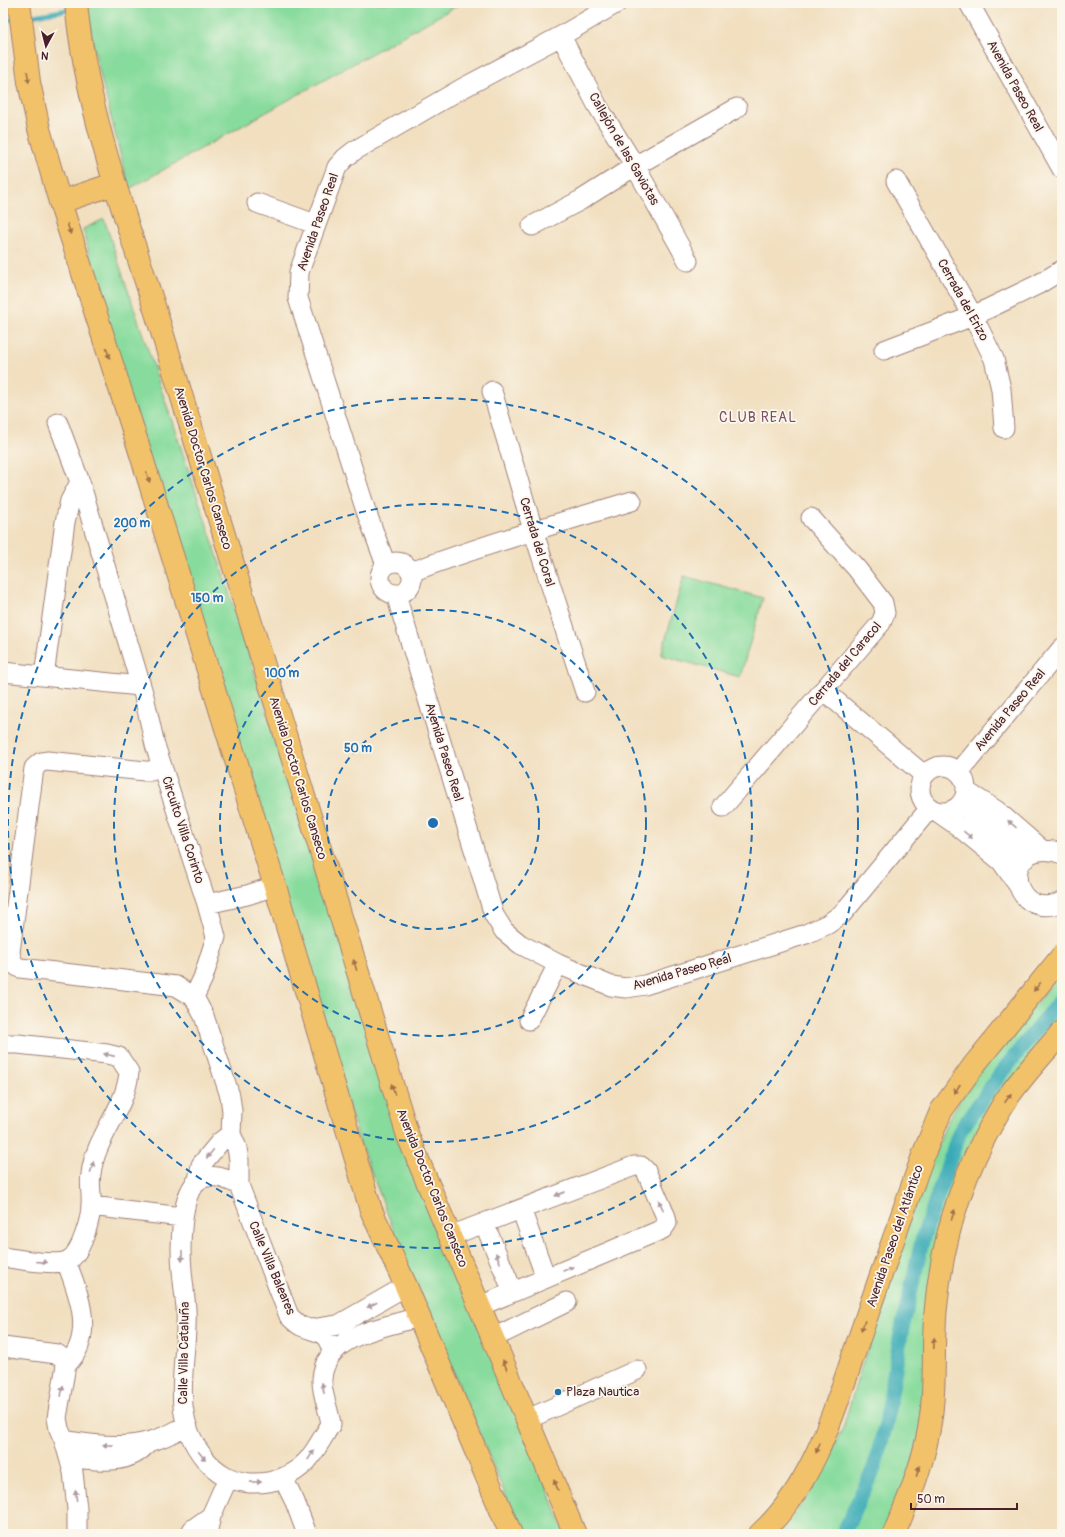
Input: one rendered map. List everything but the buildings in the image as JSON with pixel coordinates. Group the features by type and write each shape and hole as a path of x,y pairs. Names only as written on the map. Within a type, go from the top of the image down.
{"main road":[{"name":"Avenida Doctor Carlos Canseco","path":"76,3 79,35 98,124 114,184 154,306 408,1136 565,1506 575,1534"},
{"path":"20,14 29,82 38,129 275,886 372,1210 406,1286 511,1534"},
{"path":"60,202 114,184"},
{"name":"Avenida Paseo del Atlántico","path":"760,1534 771,1524 792,1497 814,1459 833,1413 924,1153 941,1111 974,1065 1062,956"},
{"path":"894,1534 909,1498 926,1444 931,1415 936,1307 942,1261 950,1224 974,1156 1008,1097 1062,1032"},
{"path":"565,1506 588,1534"}],"street":[{"name":"Avenida Paseo Real","path":"386,565 366,511 298,298 299,272 336,167 354,151 461,89 561,36 617,3"},
{"name":"Avenida Paseo Real","path":"969,3 1062,169"},
{"name":"Callejón de las Gaviotas","path":"561,36 597,105 635,166 688,261"},
{"path":"532,226 581,200 635,166 737,108"},
{"name":"Cerrada del Erizo","path":"896,181 973,316 994,359 1001,388 1004,428"},
{"path":"257,203 315,224"},
{"path":"884,350 973,316 1039,284 1062,270"},
{"name":"Cerrada del Coral","path":"492,391 533,530 584,692"},
{"path":"58,424 80,482 144,696 155,745 162,766"},
{"path":"44,676 65,522 70,501 80,482"},
{"path":"411,572 533,530 632,501"},
{"name":"Cerrada del Caracol","path":"723,807 881,623 885,613 883,603 857,569 811,518"},
{"path":"392,562 398,562 408,567 411,572 413,578 412,584 403,593 391,594 382,586 380,575 382,569 392,562"},
{"name":"Avenida Paseo Real","path":"397,594 399,605 494,915 504,930 520,944 558,964 611,986 626,988 645,985 806,934 828,924 843,913 933,810"},
{"name":"Avenida Paseo Real","path":"959,772 1062,648"},
{"path":"3,672 140,686"},
{"path":"823,690 924,775"},
{"name":"Circuito Villa Corinto","path":"47,761 145,771 151,771 162,766 207,904 216,937 203,978 194,997 176,986 20,968 14,966 10,952 34,768 41,762 47,761"},
{"path":"933,810 950,811 964,798 966,784 959,772 952,768 937,766 924,775 919,789 924,804 933,810 959,827 1001,862 1018,884 1024,897 1035,905 1045,907 1054,906 1062,902"},
{"path":"964,798 996,810 1042,850"},
{"path":"964,798 1025,858"},
{"path":"1018,884 1017,875 1025,858 1042,850 1052,850 1062,854"},
{"path":"207,904 247,895 275,886"},
{"path":"529,1020 558,964"},
{"path":"194,997 204,1016 230,1096 232,1111 231,1134 237,1148 239,1160 239,1185 228,1179 211,1176 198,1180"},
{"path":"3,1044 18,1044 107,1054 119,1057 129,1072 127,1087 116,1114 98,1146 90,1174 91,1206 87,1226 76,1254 66,1261 55,1263 3,1257"},
{"name":"Calle Villa Cataluña","path":"228,1478 219,1473 196,1448 186,1425 182,1409 186,1309 182,1269 182,1217 190,1191 198,1180 201,1165 220,1142 231,1134"},
{"path":"450,1236 634,1166 641,1166 646,1171 666,1217 667,1223 663,1229 480,1306"},
{"name":"Calle Villa Baleares","path":"239,1185 289,1316 300,1326 312,1330 327,1339 330,1344 332,1354"},
{"path":"91,1206 182,1217"},
{"path":"520,1209 546,1278"},
{"path":"484,1223 513,1292"},
{"path":"66,1261 80,1297 83,1316 81,1337 77,1353 66,1365"},
{"path":"312,1330 338,1325 406,1286"},
{"path":"493,1338 567,1302"},
{"path":"190,1534 193,1529 209,1525 228,1478 240,1482 256,1483 272,1481 283,1478 306,1462 331,1424 322,1381 324,1366 332,1354 352,1337 418,1317"},
{"path":"3,1347 56,1354 63,1358 66,1365 58,1418 74,1479 77,1509 77,1534"},
{"path":"528,1419 637,1370"},
{"path":"64,1442 118,1460 133,1456 147,1443 177,1432 186,1425"},
{"path":"283,1478 295,1502 307,1534"}],"green space":[{"path":"87,3 462,3 129,189 93,46"},
{"path":"104,219 219,561 335,925 565,1534 522,1534 396,1236 360,1143 122,393 83,229"},
{"path":"684,576 763,598 740,677 661,655"},
{"path":"1062,972 1062,1023 1044,1044 934,1254 925,1437 888,1534 781,1534 815,1484 843,1428 858,1377 909,1221 946,1124 968,1086"}],"waterway":[{"path":"27,17 71,9"},
{"path":"3,21 16,19"},
{"path":"843,1534 874,1468 886,1424 901,1333 923,1237 960,1131 1001,1073 1062,998"}],"place":[{"name":"Plaza Nautica","path":"558,1392"}],"district":[{"name":"CLUB REAL","path":"758,417"}]}
